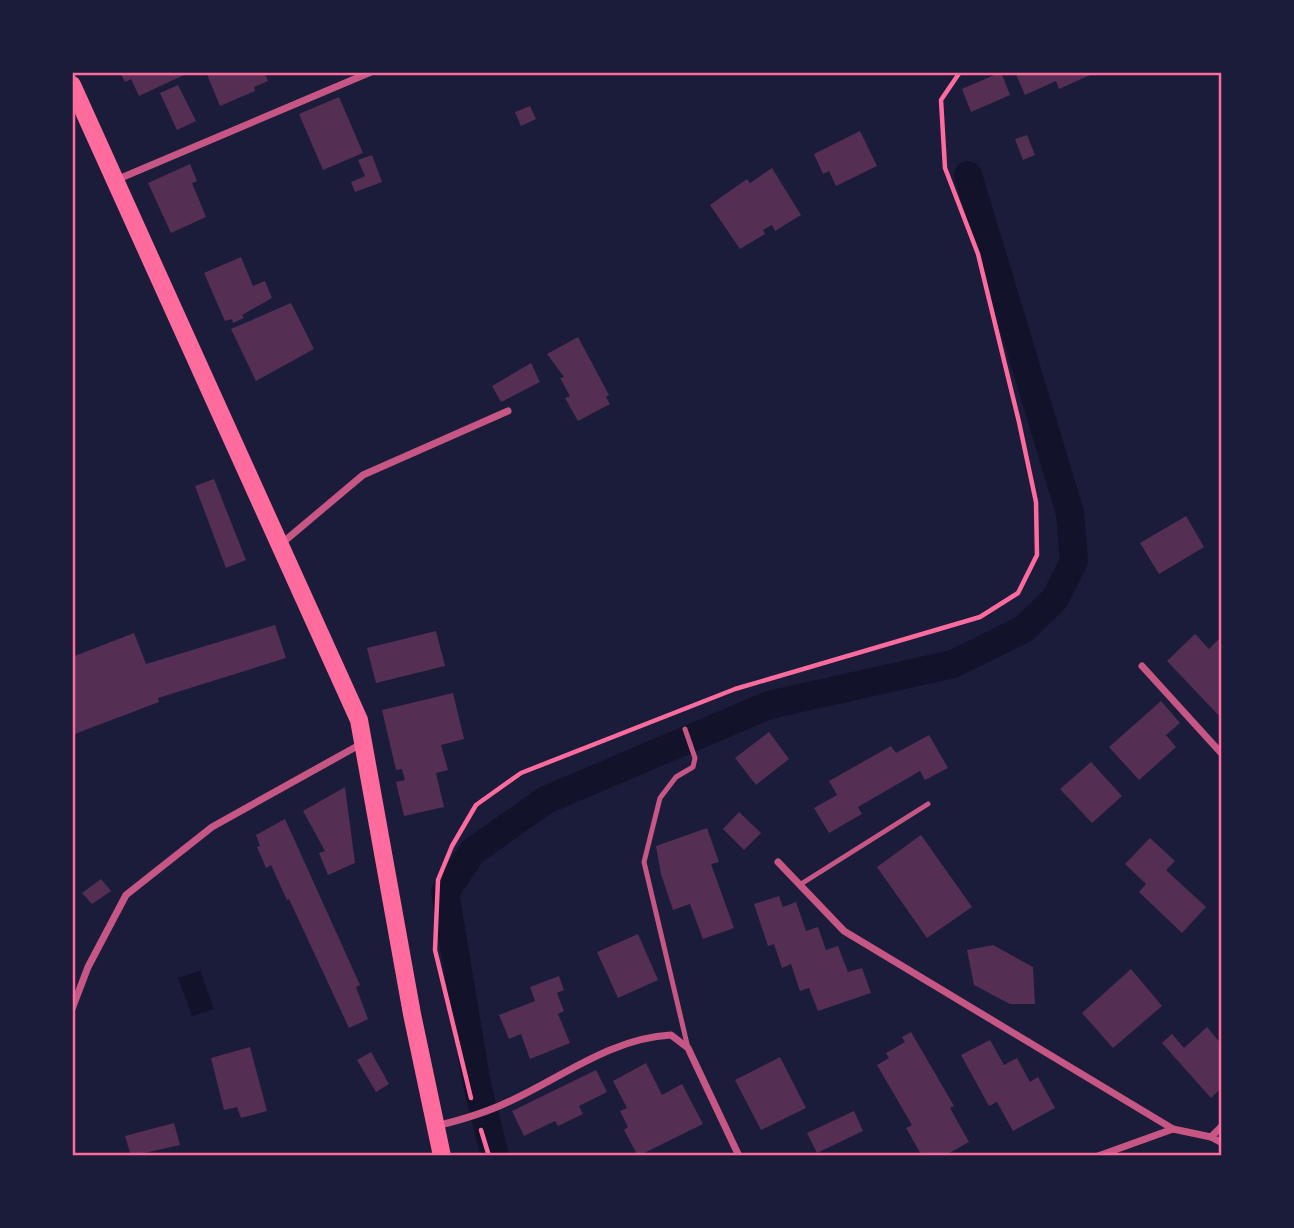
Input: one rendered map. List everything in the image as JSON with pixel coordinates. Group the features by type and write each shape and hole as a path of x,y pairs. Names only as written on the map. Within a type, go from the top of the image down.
{"main road":[{"path":"72,86 359,719 434,1127 442,1156"}],"street":[{"path":"116,180 371,72"},
{"path":"280,545 363,475 508,411"},
{"path":"1142,667 1222,754"},
{"path":"72,1009 88,967 125,895 212,827 364,741"},
{"path":"778,862 844,931 1173,1129 1211,1137 1222,1143"},
{"path":"434,1127 507,1103 596,1056 647,1036 671,1035 688,1048 739,1156"},
{"path":"1211,1137 1222,1126"},
{"path":"1098,1156 1173,1129"}],"lane":[{"path":"685,729 695,758 693,767 676,777 660,797 644,862 688,1048"},
{"path":"801,884 929,804"}],"path":[{"path":"473,1105 435,950 438,880 452,846 476,805 521,773 735,689 980,617 1018,593 1037,555 1036,502 1019,422 978,254 945,169 941,100 960,72"},
{"path":"477,1118 489,1156"}],"shaded area":[{"path":"200,971 214,1009 192,1016 178,978"}],"building":[{"path":"120,72 183,72 184,75 139,96 131,79 125,82"},
{"path":"206,72 264,72 268,81 254,87 255,91 220,106"},
{"path":"1001,72 1010,95 971,112 962,89"},
{"path":"1015,72 1097,72 1059,89 1056,81 1025,95"},
{"path":"178,85 196,121 177,130 160,93"},
{"path":"339,97 363,153 323,170 299,114"},
{"path":"530,106 536,119 521,126 515,112"},
{"path":"860,131 877,166 836,186 829,171 823,174 814,154"},
{"path":"1027,135 1035,155 1023,160 1015,139"},
{"path":"372,155 382,182 355,192 351,182 365,176 358,160"},
{"path":"190,164 197,181 192,183 206,217 171,233 148,183"},
{"path":"772,168 801,215 775,231 772,225 763,230 765,234 740,249 710,205 747,179 750,183"},
{"path":"241,257 253,286 265,281 272,298 233,323 232,319 225,321 204,273"},
{"path":"291,303 314,349 256,381 231,329"},
{"path":"578,337 609,395 606,397 610,404 578,421 565,398 570,396 560,378 564,377 547,354"},
{"path":"531,363 540,382 501,402 492,386"},
{"path":"214,479 246,560 226,568 195,486"},
{"path":"1186,516 1204,547 1159,574 1140,543"},
{"path":"275,625 286,658 158,698 159,702 72,735 72,657 134,633 146,664"},
{"path":"436,631 445,666 376,683 367,648"},
{"path":"1195,634 1209,649 1222,636 1222,719 1167,661"},
{"path":"453,693 464,739 441,745 448,770 436,773 444,807 404,816 396,782 405,780 402,769 396,770 382,710"},
{"path":"1161,701 1180,723 1166,735 1176,747 1139,780 1109,747"},
{"path":"769,732 789,759 756,785 735,758"},
{"path":"929,735 948,768 925,780 920,771 858,807 862,814 829,833 814,808 837,795 829,781 891,746 896,753"},
{"path":"1091,762 1122,796 1092,823 1060,789"},
{"path":"345,787 355,863 328,875 319,853 325,851 303,811"},
{"path":"739,812 761,833 744,850 723,829"},
{"path":"285,819 360,985 356,987 368,1019 349,1028 289,899 287,900 271,865 266,868 257,847 260,846 256,835"},
{"path":"707,828 719,862 711,864 734,928 703,939 690,904 673,910 661,874 656,846"},
{"path":"921,835 972,907 927,938 877,867"},
{"path":"1150,838 1175,861 1166,870 1206,907 1182,933 1139,892 1146,884 1125,864"},
{"path":"101,879 111,891 92,904 82,893"},
{"path":"779,896 783,907 796,902 806,931 818,927 826,950 838,946 848,972 862,968 871,993 818,1011 809,988 800,991 791,964 782,968 774,944 768,946 754,904"},
{"path":"638,934 658,980 618,998 597,952"},
{"path":"993,945 1033,967 1035,1004 1010,1004 974,985 967,950"},
{"path":"1131,969 1162,1006 1113,1048 1082,1013"},
{"path":"559,976 564,990 557,993 564,1011 558,1014 570,1043 530,1059 521,1034 509,1039 499,1015 535,1001 530,987"},
{"path":"1207,1027 1222,1045 1222,1087 1211,1098 1162,1043 1172,1034 1184,1048"},
{"path":"911,1032 954,1106 950,1108 969,1142 944,1156 922,1156 906,1128 912,1125 877,1065 889,1058 886,1053 905,1042 902,1037"},
{"path":"990,1040 1004,1065 1017,1058 1030,1082 1038,1077 1055,1108 1013,1131 997,1102 989,1106 961,1055"},
{"path":"250,1047 267,1111 241,1118 237,1107 224,1110 211,1058"},
{"path":"371,1052 389,1084 376,1092 357,1060"},
{"path":"780,1057 806,1108 761,1130 735,1080"},
{"path":"646,1063 662,1095 682,1084 703,1124 638,1156 624,1130 628,1127 620,1111 627,1108 613,1081"},
{"path":"596,1070 607,1092 579,1106 583,1114 558,1126 555,1121 524,1136 512,1111"},
{"path":"854,1111 863,1131 817,1153 807,1133"},
{"path":"174,1123 180,1145 131,1156 125,1136"}],"waterway":[{"path":"495,1156 477,1085 445,892 473,851 546,800 769,705 953,664 1024,629 1055,599 1074,561 1070,513 968,175"}]}
